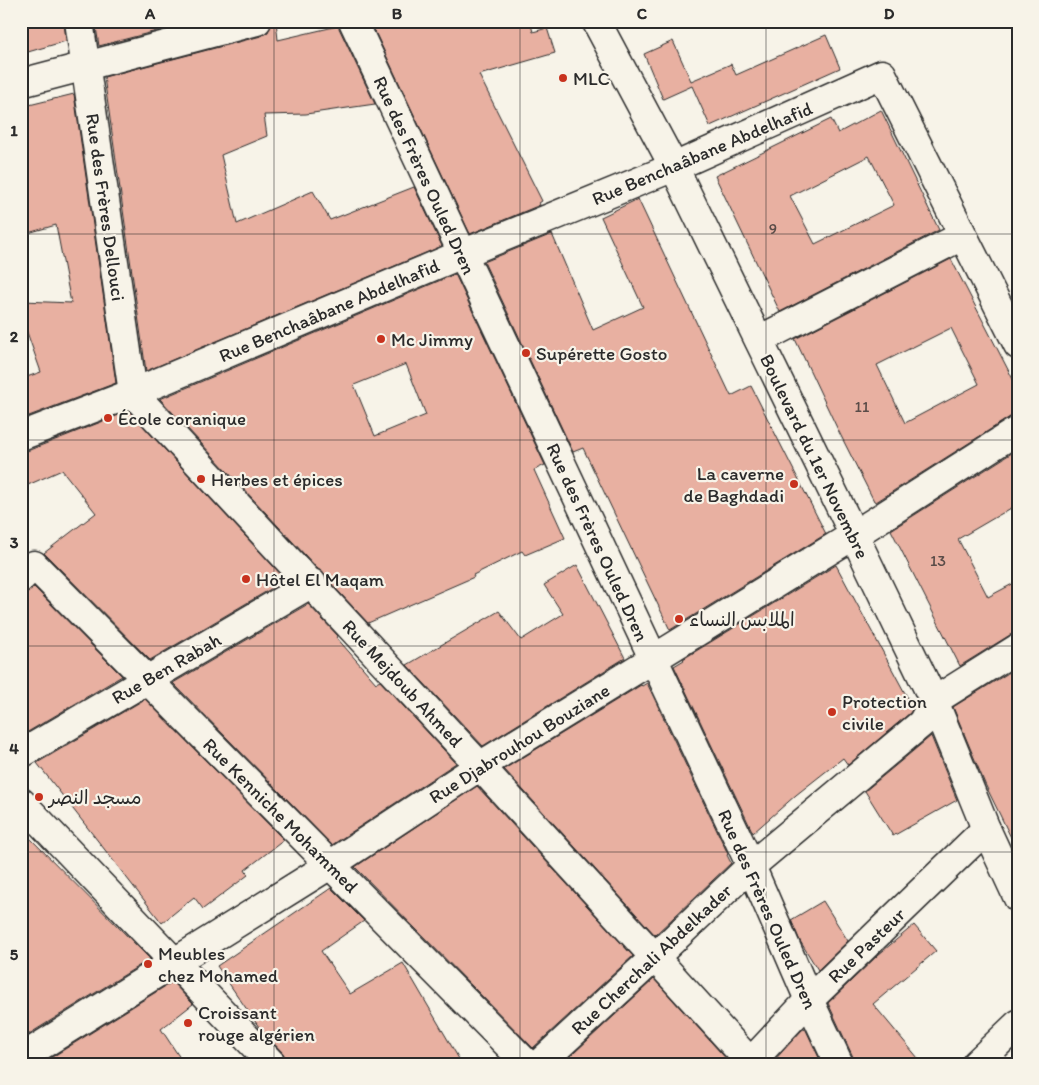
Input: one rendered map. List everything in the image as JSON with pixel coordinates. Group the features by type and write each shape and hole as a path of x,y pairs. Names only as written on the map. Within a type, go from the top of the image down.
{"street":[{"name":"Rue des Frères Dellouci","path":"79,21 134,392"},
{"path":"21,83 258,21"},
{"name":"Rue des Frères Ouled Dren","path":"353,21 750,866 839,1064"},
{"name":"Boulevard du 1er Novembre","path":"596,21 674,167 934,701 986,829 1018,898"},
{"name":"Rue Benchaâbane Abdelhafid","path":"21,436 134,392 674,167 882,74 962,236"},
{"path":"759,340 962,236 1018,345"},
{"name":"Rue Mejdoub Ahmed","path":"134,392 312,583 750,1063"},
{"name":"Rue Djabrouhou Bouziane","path":"21,1058 330,865 480,766 854,535 1018,430"},
{"name":"Rue Kenniche Mohammed","path":"28,572 147,679 527,1064"},
{"name":"Rue Ben Rabah","path":"21,754 312,583"},
{"name":"Rue Cherchali Abdelkader","path":"539,1064 750,866 922,723 934,701 1018,648"},
{"path":"21,802 272,1064"},
{"name":"Rue Pasteur","path":"750,1063 809,1000 986,829"},
{"path":"976,1064 1018,1024"}],"building":[{"path":"21,21 64,21 66,41 21,54"},
{"path":"95,21 195,21 99,46"},
{"path":"272,21 276,21 278,40 338,26 375,104 306,114 264,115 267,136 221,155 237,224 313,191 330,220 414,187 442,246 146,371 104,77 261,36 268,32"},
{"path":"370,21 530,21 533,32 547,28 555,53 479,75 542,201 539,203 540,205 470,234"},
{"path":"826,35 840,68 710,126 692,86 663,99 644,54 673,41 691,81 731,64 736,75"},
{"path":"74,94 116,383 21,419 21,379 41,372 22,318 23,301 71,303 56,225 21,235 21,107"},
{"path":"881,110 939,230 780,312 715,176 831,119 838,133","holes":["869,156 894,205 815,244 790,196"]},
{"path":"638,199 731,396 751,386 826,534 670,630 583,448 573,452 484,262 552,234 593,330 643,307 601,217"},
{"path":"951,259 1018,389 1018,414 1010,417 876,502 838,430 795,339","holes":["951,328 979,384 905,423 877,365"]},
{"path":"455,274 545,465 534,470 565,538 525,555 522,551 473,575 474,577 368,623 160,399","holes":["406,364 426,415 375,436 354,385"]},
{"path":"129,411 286,580 150,660 44,553 96,513 62,470 21,488 21,451 27,451"},
{"path":"1018,449 1018,504 958,539 988,597 1018,581 1018,632 960,666 891,530"},
{"path":"577,565 625,658 483,746 407,665 499,611 521,640 563,614 544,585"},
{"path":"836,565 913,708 910,713 848,765 843,758 796,795 753,833 674,666"},
{"path":"34,587 122,676 21,736 21,593 26,593"},
{"path":"308,604 338,636 336,637 376,683 380,681 456,763 332,845 173,683"},
{"path":"1018,667 1018,852 985,784 953,707"},
{"path":"647,683 731,863 655,935 504,769"},
{"path":"145,699 284,840 245,870 248,875 203,909 194,897 162,923 37,763"},
{"path":"931,736 957,800 893,836 865,791"},
{"path":"477,786 633,956 533,1048 355,867"},
{"path":"21,829 150,959 21,1039"},
{"path":"331,888 364,921 321,951 350,994 403,963 462,1064 287,1064 283,1053 261,1030 217,966"},
{"path":"823,901 848,941 818,970 800,941 791,920"},
{"path":"914,925 936,951 873,1004 923,1064 854,1064 853,1057 828,1003 878,955"},
{"path":"654,979 731,1064 562,1064"},
{"path":"172,982 193,1004 161,1029 184,1064 41,1064"},
{"path":"805,1028 822,1064 771,1064 802,1030"}],"place":[{"name":"MLC","path":"563,78"},
{"name":"Mc Jimmy","path":"381,339"},
{"name":"Supérette Gosto","path":"526,353"},
{"name":"École coranique","path":"108,418"},
{"name":"Herbes et épices","path":"201,479"},
{"name":"La caverne de Baghdadi","path":"794,484"},
{"name":"Hôtel El Maqam","path":"246,579"},
{"name":"الملابس النساء","path":"679,619"},
{"name":"Protection civile","path":"832,712"},
{"name":"مسجد النصر","path":"39,797"},
{"name":"Meubles chez Mohamed","path":"148,964"},
{"name":"Croissant rouge algérien","path":"188,1023"}]}
